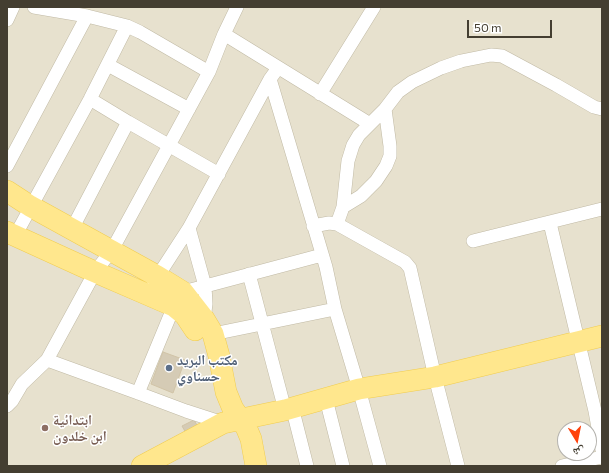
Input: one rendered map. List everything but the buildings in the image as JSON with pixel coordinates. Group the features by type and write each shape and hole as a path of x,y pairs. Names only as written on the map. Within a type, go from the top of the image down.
{"main road":[{"path":"7,191 30,206 158,276 178,299 209,327 219,356 226,392 233,409 232,421"},
{"path":"11,234 147,294 178,299"},
{"path":"178,299 185,315 194,328 201,343 213,378 232,421 250,439 255,460"},
{"path":"142,466 232,421 326,399 359,389 435,377 602,336"}],"street":[{"path":"7,20 13,7"},
{"path":"34,7 87,16 126,26 140,32 210,72"},
{"path":"7,406 12,401 22,384 47,360 95,272 112,250 210,72 224,34 237,7"},
{"path":"320,94 374,7"},
{"path":"7,166 87,16"},
{"path":"11,234 30,206 90,98 108,65 126,26"},
{"path":"224,34 370,124"},
{"path":"336,224 343,207 348,161 353,145 359,134 386,109 398,92 412,82 441,68 461,61 491,56 502,56 594,107 602,109"},
{"path":"108,65 189,109"},
{"path":"147,294 189,228 270,79 278,68"},
{"path":"270,79 326,267 335,308 380,466"},
{"path":"90,98 128,122 169,144 218,174"},
{"path":"343,207 361,196 376,181 386,166 390,156 390,146 386,109"},
{"path":"72,229 128,122"},
{"path":"473,241 602,209"},
{"path":"313,226 329,223 336,224 405,262 410,268 435,377 458,466"},
{"path":"550,223 595,411 602,450"},
{"path":"189,228 205,286 209,327 262,324 335,308"},
{"path":"138,393 178,299 205,286 322,255"},
{"path":"249,274 262,324 307,466"},
{"path":"47,360 186,411 232,421"},
{"path":"326,399 343,466"},
{"path":"562,466 602,457"}],"shaded area":[{"path":"7,7 602,7 602,466 7,466"}],"place":[{"name":"مكتب البريد حسناوي","path":"169,368"},
{"name":"ابتدائية ابن خلدون","path":"45,428"}]}
